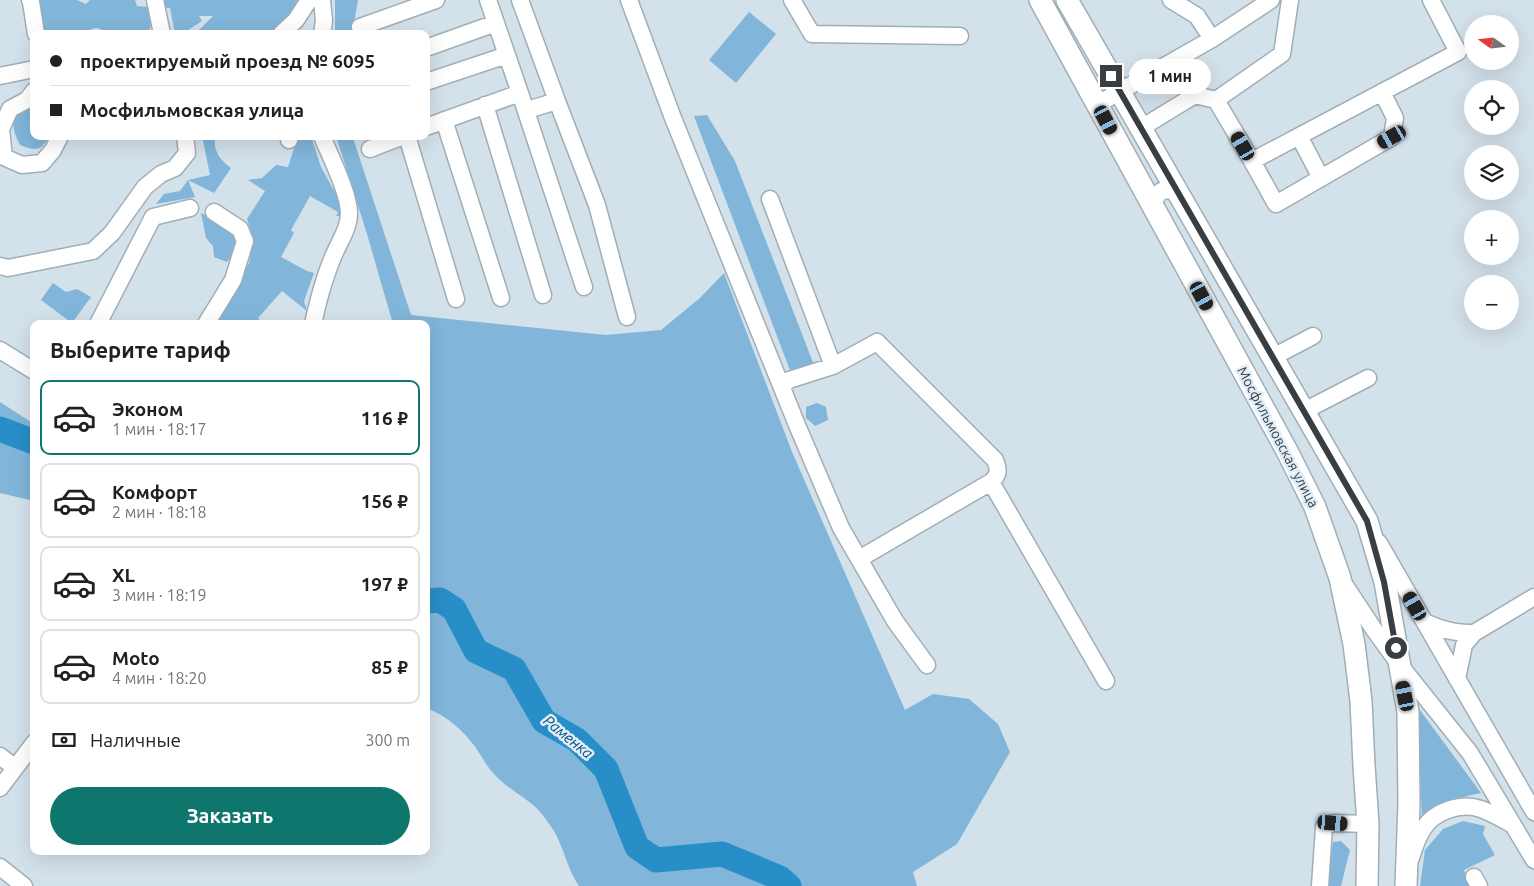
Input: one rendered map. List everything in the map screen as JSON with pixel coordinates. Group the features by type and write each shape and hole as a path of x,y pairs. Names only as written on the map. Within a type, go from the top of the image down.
{"main road":[{"name":"Мосфильмовская улица","path":"1040,0 1295,467 1315,507 1340,578"},
{"path":"1067,0 1367,521 1384,582 1408,712 1407,879"},
{"path":"1340,578 1354,644 1361,701 1368,824 1367,886"}],"street":[{"path":"30,0 35,30"},
{"path":"155,0 161,30"},
{"path":"285,30 296,20 309,0"},
{"path":"322,0 324,21 323,30"},
{"path":"360,27 436,0"},
{"path":"488,0 527,110 584,287"},
{"path":"520,0 556,101 597,205 627,317"},
{"path":"629,0 673,118 781,386 841,528 895,621 927,665"},
{"path":"792,0 812,34 960,36"},
{"path":"1171,0 1197,16 1212,40"},
{"path":"1098,104 1212,40 1271,0"},
{"path":"1216,100 1282,54 1290,0"},
{"path":"1252,162 1458,52 1432,0"},
{"path":"430,47 496,23"},
{"path":"430,81 507,54"},
{"path":"0,76 30,70"},
{"path":"1141,128 1195,95 1216,100 1276,204 1392,137 1395,118 1382,92"},
{"path":"430,125 520,93"},
{"path":"30,96 27,100 10,109 1,129 4,156 22,165 42,163 53,150 58,140"},
{"path":"527,110 556,101"},
{"path":"485,105 543,295"},
{"path":"444,120 500,298"},
{"path":"1299,136 1321,178"},
{"path":"0,266 8,268 94,251 112,233 144,187 161,174 175,168 187,153 185,140"},
{"path":"314,320 321,288 347,226 349,212 341,181 324,140"},
{"path":"370,149 393,140"},
{"path":"408,140 456,299"},
{"path":"1156,210 1154,200 1161,191 1172,190 1181,197"},
{"path":"770,199 833,366"},
{"path":"100,320 153,217 190,208"},
{"path":"209,320 234,280 245,241 240,229 214,212"},
{"path":"1273,357 1313,336"},
{"path":"781,386 789,380 833,366 877,342 995,460 999,469 997,476 991,482 859,558"},
{"path":"0,350 30,369"},
{"path":"1304,410 1368,378"},
{"path":"991,482 1106,681"},
{"path":"1367,521 1534,812"},
{"name":"Мосфильмовская улица","path":"1340,578 1399,664 1470,753 1534,860"},
{"path":"1457,679 1464,646 1474,633 1534,597"},
{"path":"1425,622 1440,629 1456,633 1474,633"},
{"path":"0,788 30,748"},
{"path":"0,756 15,768"},
{"path":"1407,879 1415,844 1424,827 1438,815 1457,806 1480,809 1512,825"},
{"path":"1320,886 1324,827 1333,823 1368,824"},
{"path":"0,867 24,886"}],"shaded area":[{"path":"34,0 77,0 86,4 90,0 135,0 137,6 149,7 153,19 149,30 102,30 96,28 90,30 38,30"},
{"path":"155,0 299,0 289,17 274,30 199,30 213,16 199,16 202,21 188,30 174,30 170,8 156,7"},
{"path":"335,0 358,0 353,30 335,30"},
{"path":"749,12 776,34 736,83 709,60"},
{"path":"30,106 30,140 46,140 38,149 20,145 16,138 13,125 14,120 20,111"},
{"path":"707,115 735,161 814,365 791,373 694,116"},
{"path":"203,140 215,140 218,155 231,168 214,193 188,180 210,175"},
{"path":"297,140 312,140 321,167 342,205 343,216 336,216 338,212 310,196 291,230 294,233 281,257 314,273 304,301 307,311 282,291 258,318 259,320 216,320 249,263 253,239 247,219 265,191 248,180 262,178 276,165 288,167"},
{"path":"337,140 354,140 411,315 606,335 661,330 700,298 724,273 792,452 905,710 933,694 969,699 998,724 1010,752 957,844 913,872 917,886 579,886 556,835 540,812 495,776 476,748 460,730 447,719 430,710 430,320 392,320"},
{"path":"188,180 195,197 156,204 164,194 180,191"},
{"path":"201,213 219,222 233,235 235,250 227,262 214,257 213,246 206,238"},
{"path":"53,283 66,292 77,289 91,297 74,320 68,320 41,300"},
{"path":"0,402 30,421 30,500 0,493"},
{"path":"817,403 826,407 828,420 815,426 806,418 806,407"},
{"path":"1417,706 1481,793 1443,804 1422,817"},
{"path":"1463,821 1485,826 1483,834 1495,855 1464,870 1470,886 1420,886 1425,850 1443,829"},
{"path":"1341,841 1350,850 1341,886 1327,886 1333,842"}],"waterway":[{"name":"Раменка","path":"0,429 30,440"},
{"name":"Раменка","path":"430,601 440,600 454,609 476,651 514,669 544,721 577,740 606,769 637,847 656,860 722,854 780,878 789,886"}],"route":[{"path":"1111,76 1367,521 1384,582 1396,648"}]}
